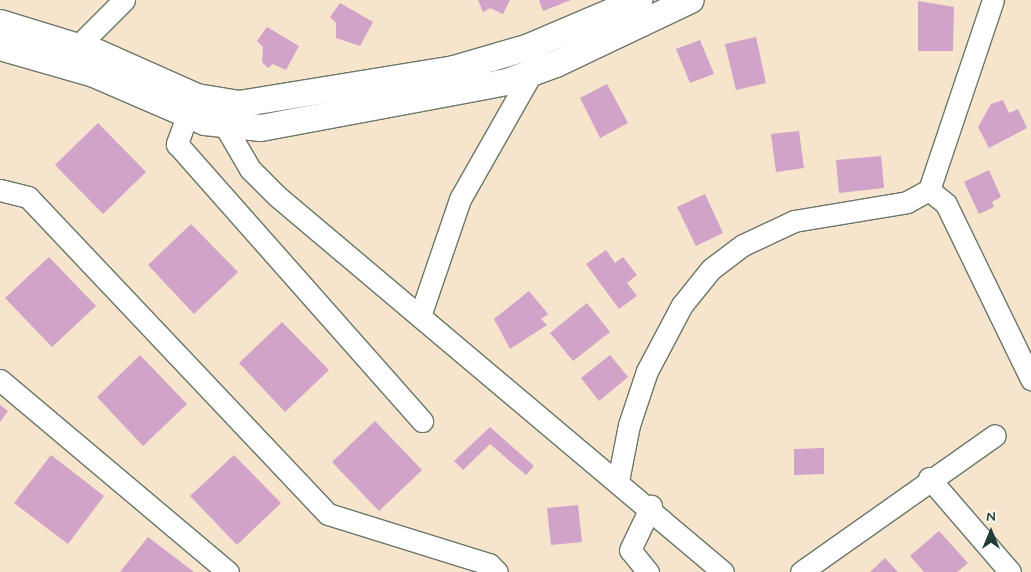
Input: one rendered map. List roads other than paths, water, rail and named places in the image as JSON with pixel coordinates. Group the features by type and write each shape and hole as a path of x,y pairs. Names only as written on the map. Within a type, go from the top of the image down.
{"street":[{"path":"78,46 124,0"},
{"path":"0,24 78,46 197,97 255,103 454,69 529,47 639,0"},
{"path":"0,47 94,74 187,116 224,126 280,126 452,95 531,74 691,0"},
{"path":"618,481 629,425 647,371 682,305 711,269 743,245 794,221 907,202 929,190 993,0"},
{"path":"420,316 460,199 531,74"},
{"path":"187,116 177,144 422,421"},
{"path":"224,126 263,183 618,481 651,506 723,572"},
{"path":"0,190 28,197 328,514 489,564 496,572"},
{"path":"929,190 946,204 1031,379"},
{"path":"0,380 228,572"},
{"path":"801,572 929,478 995,434"},
{"path":"929,478 1010,572"},
{"path":"648,572 630,550 651,506"}]}
